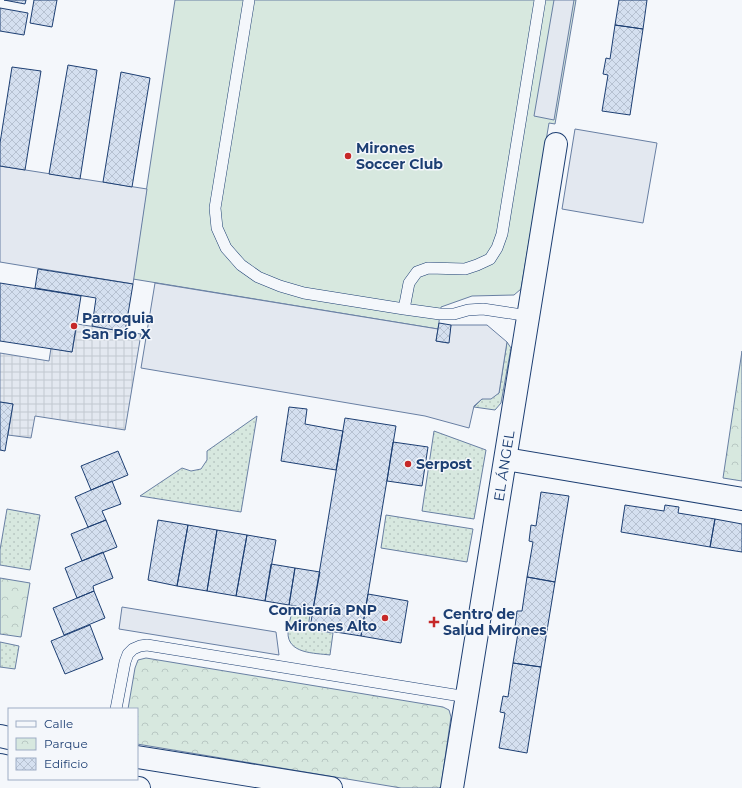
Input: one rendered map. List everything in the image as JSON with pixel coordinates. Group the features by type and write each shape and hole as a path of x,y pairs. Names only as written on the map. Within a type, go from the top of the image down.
{"street":[{"name":"EL ÁNGEL","path":"452,788 556,144"},
{"path":"506,459 742,499"},
{"path":"138,757 331,788"},
{"path":"0,787 23,782 62,780"},
{"path":"87,780 139,788"}],"lane":[{"path":"249,0 215,208 217,228 226,248 241,265 258,277 280,286 304,293 440,314 454,314 468,310 484,309 529,316"},
{"path":"404,309 409,283 417,272 428,268 465,269 490,259 497,248 502,234 540,0"},
{"path":"116,708 125,662 128,654 133,649 147,645 467,697"}],"green space":[{"name":"Mirones Soccer Club","path":"175,0 576,0 555,124 549,123 521,289 514,295 472,296 441,307 438,329 133,279"},
{"path":"507,342 511,348 501,403 495,410 474,407 482,399 499,393"},
{"path":"742,351 742,481 723,478"},
{"path":"257,416 241,512 140,496 182,468 191,471 201,469 207,460 207,451"},
{"path":"434,431 486,450 474,519 422,511"},
{"path":"7,509 40,515 30,570 0,565 0,550"},
{"path":"386,515 473,529 467,562 381,548"},
{"path":"0,578 30,583 21,637 0,634"},
{"path":"292,611 310,614 308,629 333,633 330,655 310,653 292,645 289,639 288,627"},
{"path":"0,642 19,646 15,669 0,667"},
{"path":"146,658 443,707 449,710 451,717 441,786 439,788 401,788 138,744 138,708 128,708 135,668 138,660"}],"shaded area":[{"path":"554,0 574,0 554,120 534,116"},
{"path":"575,129 657,143 643,223 562,209"},
{"path":"0,166 147,189 133,284 0,262"},
{"path":"155,283 438,329 436,341 448,343 451,325 487,325 507,342 499,393 491,399 482,399 474,406 469,428 425,416 141,368"},
{"path":"77,324 141,334 125,430 35,416 31,438 8,435 13,404 0,402 0,353 49,361 51,348 72,352"},
{"path":"122,607 276,632 279,655 119,629"}],"building":[{"path":"4,0 26,0 25,4"},
{"path":"34,0 57,0 52,27 30,23"},
{"path":"619,0 647,0 643,29 615,25"},
{"path":"0,8 28,13 24,35 0,31"},
{"path":"615,25 643,29 630,115 602,111 608,75 603,74 606,58 610,59"},
{"path":"68,65 97,70 80,179 49,174"},
{"path":"12,67 41,71 25,170 0,166 0,143"},
{"path":"121,72 150,78 132,187 103,182"},
{"path":"38,269 133,284 125,332 92,326 96,298 35,288"},
{"path":"0,283 81,296 72,352 0,341"},
{"path":"439,323 451,325 449,343 436,341"},
{"path":"0,402 13,404 5,451 0,450"},
{"path":"289,407 307,409 305,424 343,431 336,470 281,461"},
{"path":"345,418 396,426 361,636 310,628"},
{"name":"Serpost","path":"393,442 428,447 422,486 387,481"},
{"path":"118,451 128,475 91,490 81,466"},
{"path":"112,481 121,504 102,511 106,520 88,527 75,497"},
{"path":"541,492 569,496 555,582 527,577 533,542 529,541 531,525 536,526"},
{"path":"625,505 664,511 665,505 679,507 678,513 715,519 710,547 621,532"},
{"path":"715,519 742,524 742,552 710,547"},
{"path":"106,520 117,547 82,561 71,534"},
{"path":"158,520 188,525 177,586 148,580"},
{"path":"188,525 217,530 207,591 177,586"},
{"path":"217,530 247,535 236,596 207,591"},
{"path":"247,535 276,540 265,601 236,596"},
{"path":"103,552 113,578 93,586 94,591 77,598 65,568"},
{"path":"271,564 295,568 289,605 265,601"},
{"path":"295,568 320,572 313,609 289,605"},
{"path":"527,577 555,582 541,667 513,663 519,627 515,627 517,611 522,611"},
{"path":"94,591 105,618 64,635 53,608"},
{"name":"Comisaría PNP Mirones Alto","path":"368,594 408,601 401,643 361,636"},
{"path":"90,625 103,659 65,674 51,641"},
{"path":"513,663 541,667 527,753 499,748 505,713 500,712 503,696 508,697"}],"place":[{"name":"Mirones Soccer Club","path":"348,156"},
{"name":"Parroquia San Pío X","path":"74,326"},
{"name":"Serpost","path":"408,464"},
{"name":"Comisaría PNP Mirones Alto","path":"385,618"},
{"name":"Centro de Salud Mirones","path":"434,622"}]}
